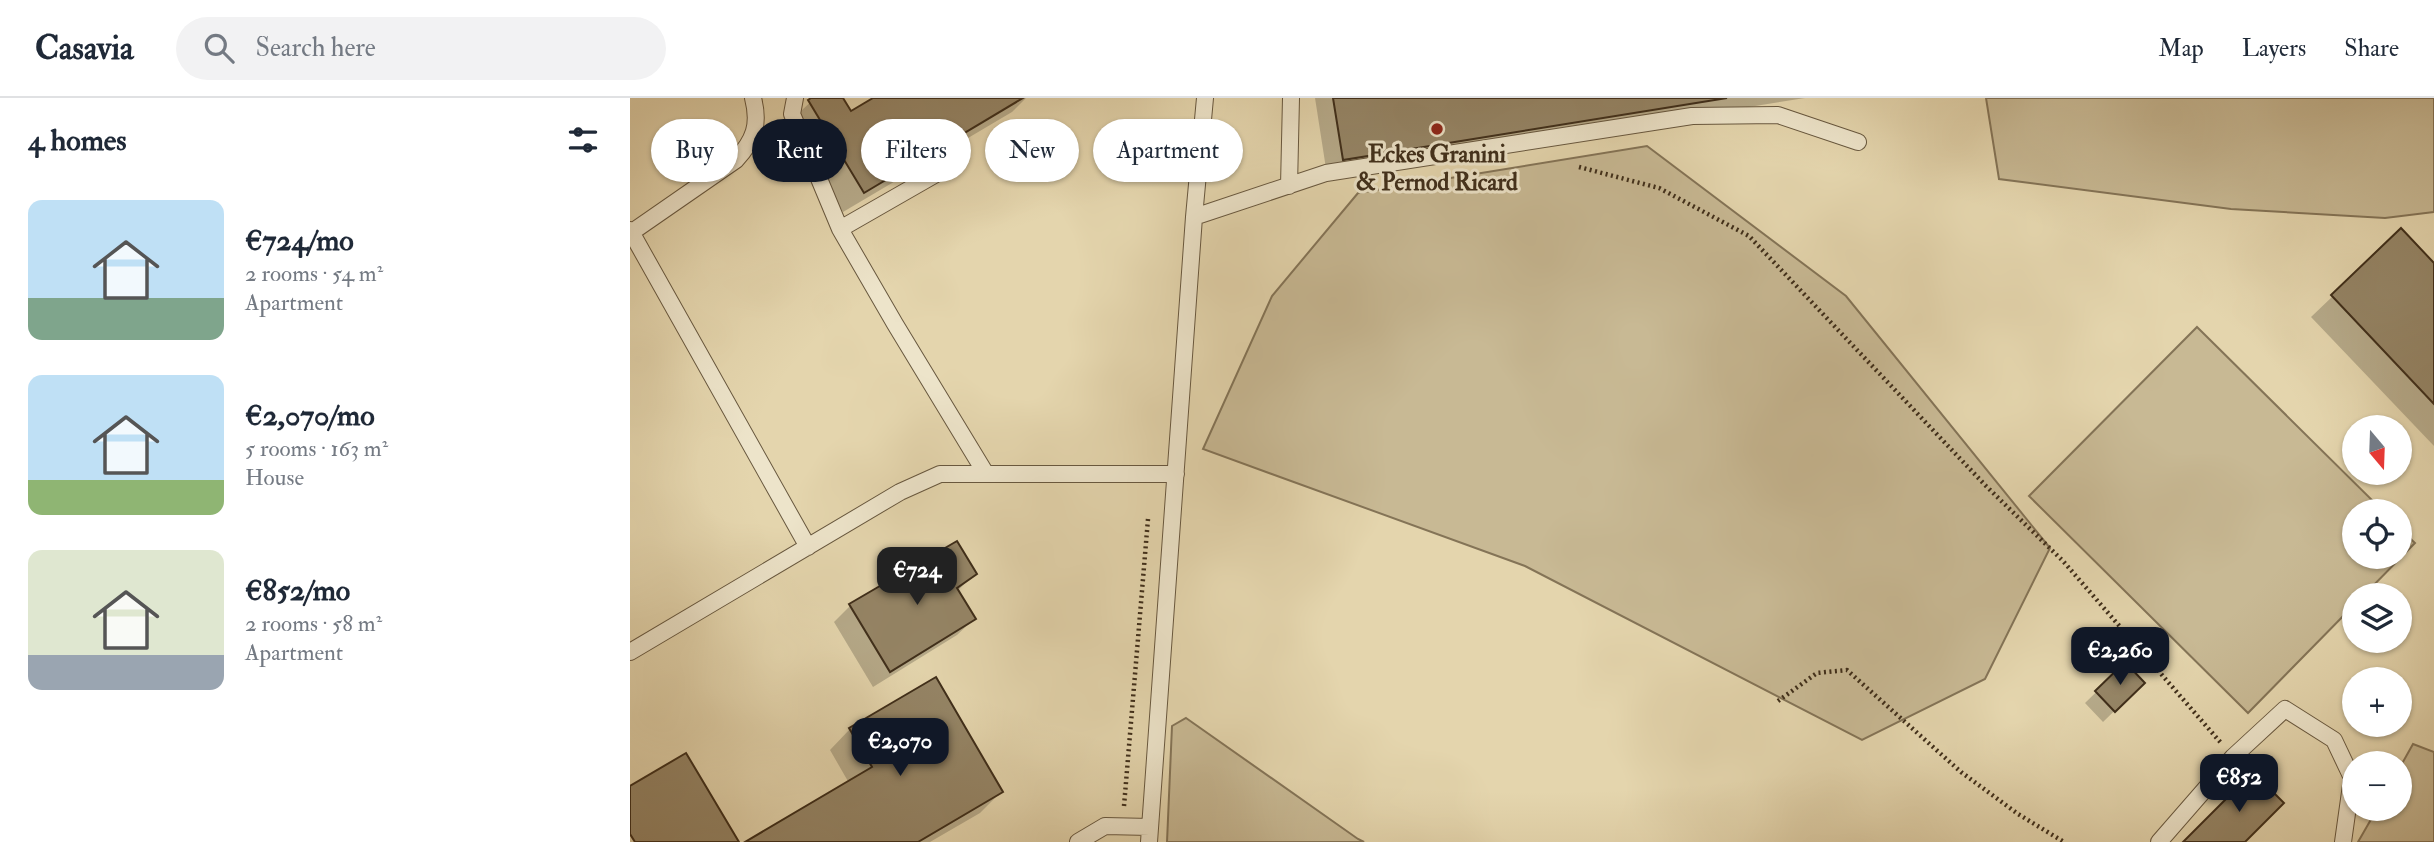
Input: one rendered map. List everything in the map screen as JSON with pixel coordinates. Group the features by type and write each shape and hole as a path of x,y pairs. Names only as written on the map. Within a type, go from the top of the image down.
{"lane":[{"path":"753,98 755,128 750,145 736,160 631,231 808,547"},
{"path":"795,98 792,114 840,229 986,474"},
{"path":"1078,842 1105,826 1149,835 1205,98"},
{"path":"1289,186 1291,98"},
{"path":"1194,217 1326,173 1692,117 1778,115 1858,142"},
{"path":"840,229 922,182"},
{"path":"630,652 900,492 940,474 1176,474"},
{"path":"2159,842 2233,757 2285,709 2334,740 2352,778 2343,842"}],"path":[{"path":"1579,167 1659,188 1749,236 1986,486 2063,561 2233,757"},
{"path":"1779,701 1817,673 1846,670 1961,772 2018,814 2064,842"}],"shaded area":[{"path":"1986,98 2434,98 2434,212 2385,218 2231,209 1999,179"},
{"path":"1647,146 1846,296 2050,548 1985,679 1862,740 1525,566 1203,449 1272,296 1358,193"},
{"path":"2197,327 2342,470 2342,485 2357,485 2371,499 2342,499 2342,569 2390,569 2376,583 2342,583 2342,617 2248,713 2029,496"},
{"path":"1186,718 1364,842 1167,842 1172,726"},
{"path":"2413,744 2434,752 2434,842 2358,842 2370,821 2412,821 2412,751 2409,751"}],"building":[{"path":"843,98 851,111 873,98 1023,98 971,129 971,119 861,119 861,182 882,182 864,193 847,165 847,119 819,119 808,100"},
{"name":"Eckes Granini & Pernod Ricard","path":"1333,98 1727,98 1343,160"},
{"path":"2401,228 2434,263 2434,404 2331,295"},
{"path":"957,541 977,574 957,588 976,619 890,672 849,604"},
{"path":"2125,662 2145,683 2115,712 2095,691"},
{"path":"936,677 1003,792 918,842 745,842 872,767 849,728"},
{"path":"686,753 739,842 635,842 630,834 630,786"},
{"path":"2253,772 2284,803 2245,842 2183,842"}],"place":[{"name":"Eckes Granini & Pernod Ricard","path":"1437,129"}]}
